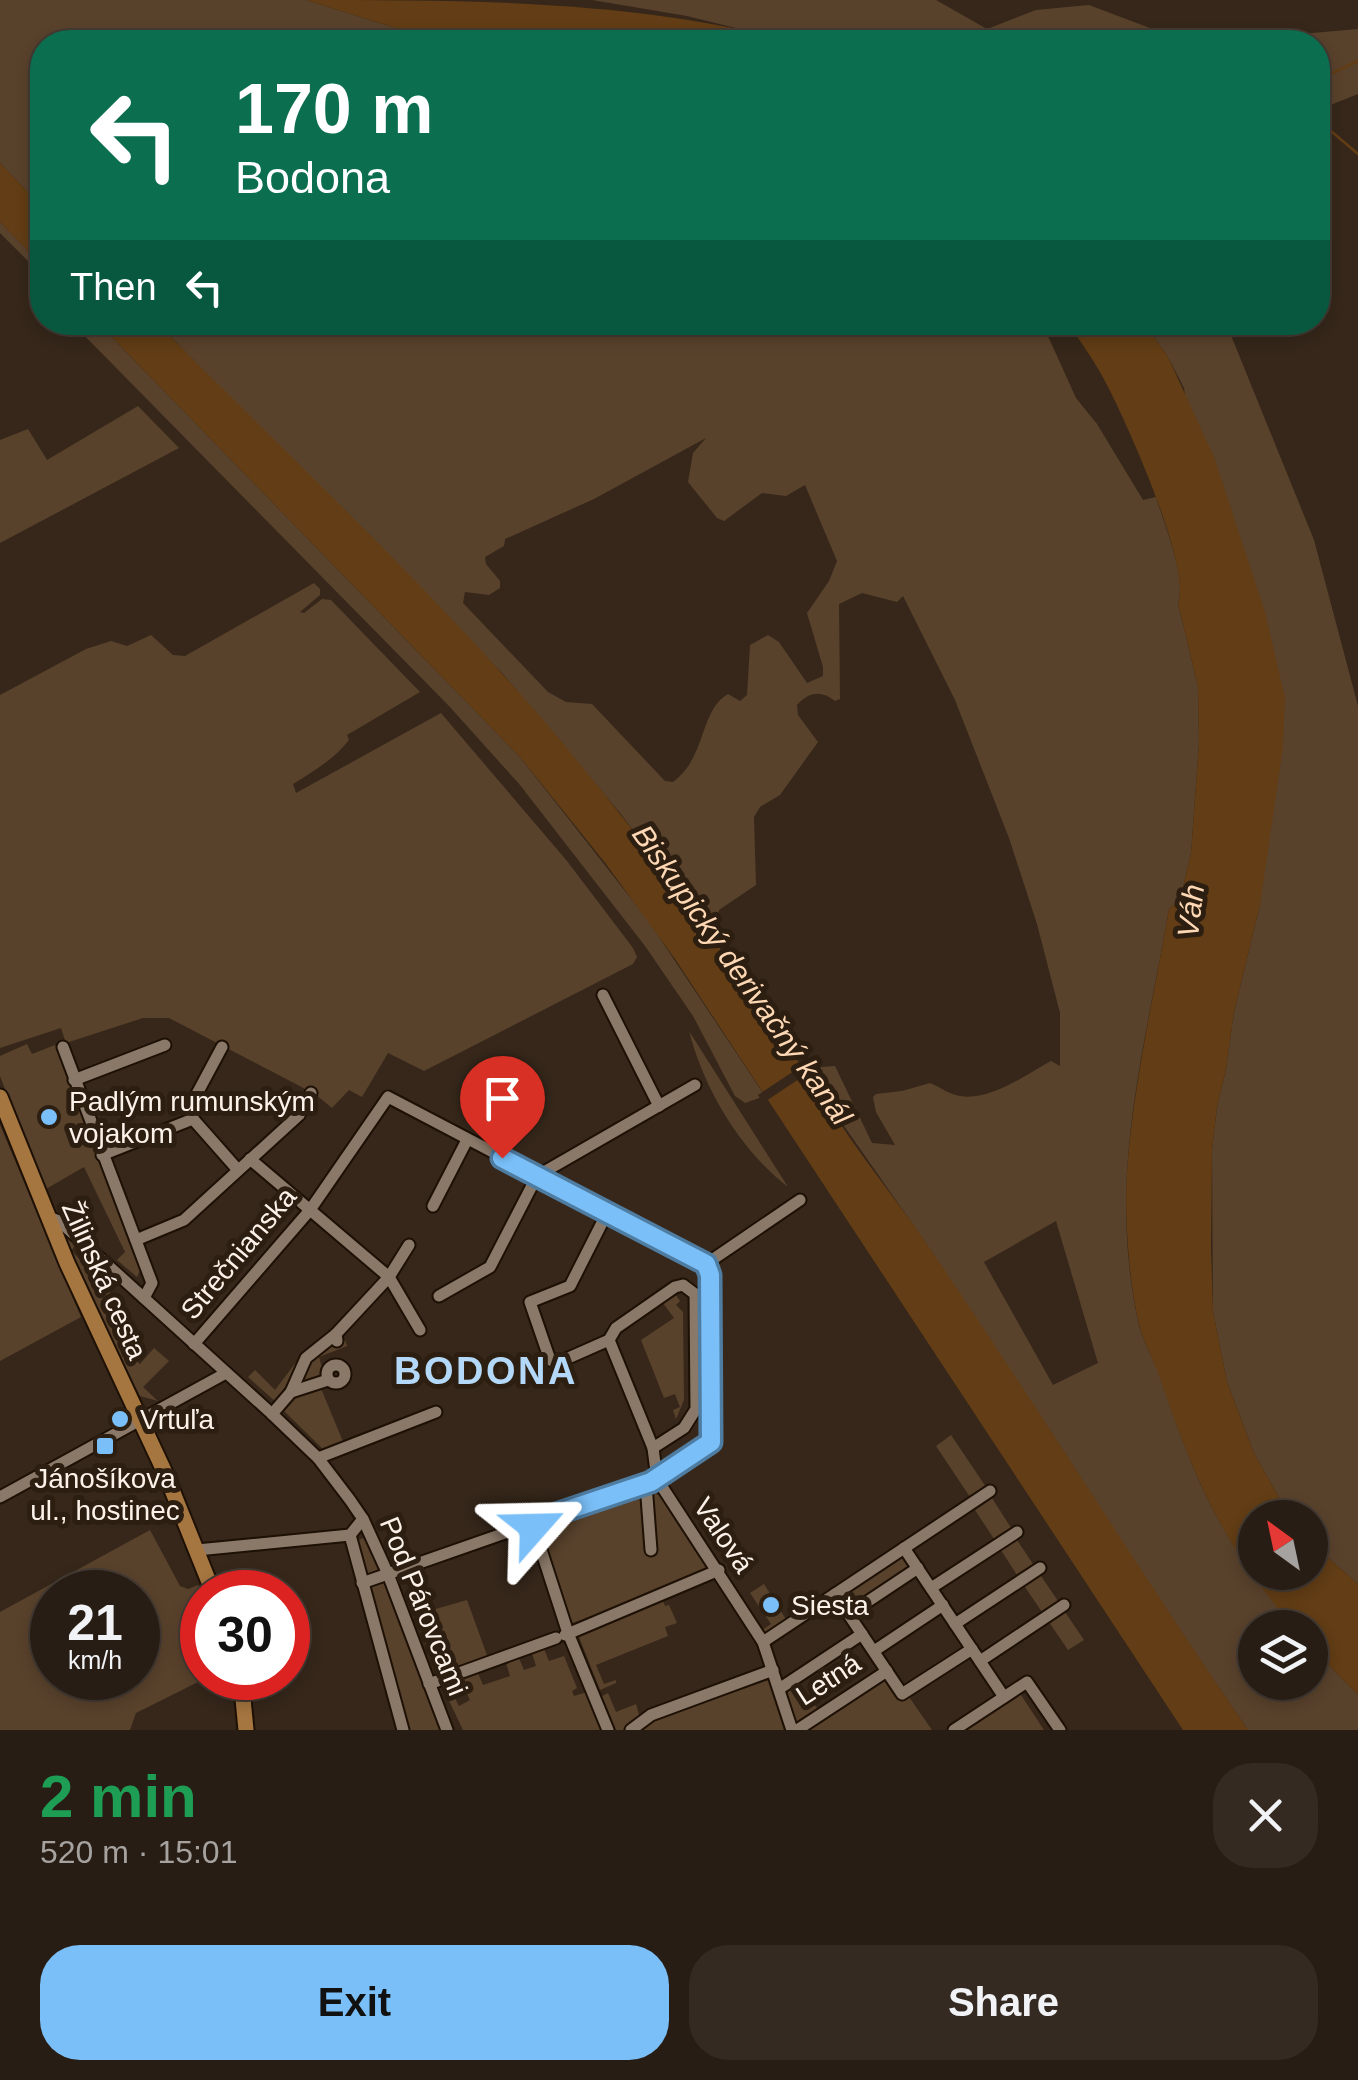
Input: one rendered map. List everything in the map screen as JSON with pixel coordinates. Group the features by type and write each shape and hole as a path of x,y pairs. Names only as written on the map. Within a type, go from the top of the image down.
{"main road":[{"name":"Žilinská cesta","path":"0,1097 48,1217 205,1570"},
{"path":"243,1700 246,1730"}],"street":[{"path":"603,995 658,1106"},
{"path":"74,1080 165,1045"},
{"path":"62,1047 152,1283 144,1298"},
{"path":"222,1047 192,1104 193,1119 238,1170"},
{"path":"439,1296 490,1267 537,1176 695,1085"},
{"path":"136,1240 184,1220 300,1115 311,1093"},
{"name":"Strečnianska","path":"194,1344 310,1210 388,1097 468,1140"},
{"path":"102,1155 193,1119"},
{"path":"433,1206 468,1140 706,1264 710,1275 696,1409 684,1428 654,1448"},
{"path":"250,1160 389,1277 420,1330"},
{"path":"706,1264 800,1200"},
{"path":"362,1583 652,1482 711,1442 695,1294 683,1285 616,1328 609,1340 557,1363 550,1360 530,1302 570,1286 607,1213"},
{"name":"Pod Párovcami","path":"48,1217 59,1221 318,1458 363,1520 388,1574 447,1730"},
{"path":"272,1414 291,1392 306,1358 337,1337 389,1277 410,1245"},
{"path":"609,1340 654,1448 651,1550"},
{"path":"0,1497 226,1373"},
{"path":"291,1392 328,1380"},
{"path":"318,1458 436,1412"},
{"name":"Valová","path":"652,1482 719,1570 763,1642 794,1730"},
{"path":"763,1642 990,1491"},
{"path":"197,1550 350,1535 363,1520"},
{"path":"532,1522 563,1636 608,1730"},
{"path":"931,1588 1016,1532"},
{"path":"350,1535 403,1730"},
{"path":"904,1548 1004,1697"},
{"name":"Letná","path":"849,1614 918,1568"},
{"path":"956,1624 1040,1568"},
{"path":"430,1684 563,1636 719,1570"},
{"name":"Letná","path":"836,1594 902,1694 972,1648"},
{"name":"Letná","path":"874,1651 943,1605"},
{"path":"980,1660 1064,1605"},
{"name":"Letná","path":"779,1689 862,1634"},
{"path":"631,1730 651,1715 773,1670"},
{"name":"Letná","path":"794,1730 887,1670"},
{"path":"954,1730 1027,1682 1060,1730"}],"shaded area":[{"path":"0,0 306,0 404,30 30,30 30,194 0,163"},
{"path":"592,0 936,0 987,29 1036,10 1089,5 1155,30 744,30"},
{"path":"1358,29 1358,94 1330,105 1330,31"},
{"path":"0,222 30,253 30,263 0,233"},
{"path":"84,335 110,335 520,757 647,919 765,1096 745,1103 735,1096 693,1016 645,946 520,785 449,706"},
{"path":"169,335 1047,335 1076,398 1097,424 1143,500 1156,497 1177,566 1178,603 1198,687 1199,744 1191,853 1180,900 1169,909 1130,1140 1127,1230 1139,1325 1200,1482 1238,1552 1238,1590 1265,1590 1280,1610 1238,1610 1238,1700 1328,1700 1328,1664 1358,1695 1358,1730 1248,1730 930,1249 812,1080 821,1067 835,1066 872,1143 895,1145 876,1112 876,1094 930,1083 952,1094 972,1097 1007,1086 1051,1061 1060,1066 1060,1013 1009,838 955,700 903,596 897,602 862,593 839,604 840,699 815,694 797,705 798,715 818,742 780,795 760,807 754,817 756,885 719,910 716,922 722,932 710,932 620,813 503,674","holes":["706,438 693,453 688,482 717,518 724,521 762,493 786,496 805,485 837,561 829,581 807,613 823,676 807,683 779,642 768,635 750,645 747,695 740,701 728,694 719,702 692,760 673,782 665,781 592,704 566,702 548,692 463,603 465,592 489,595 500,588 500,581 485,557 504,546 505,539 594,499","1056,1221 1098,1363 1053,1385 984,1262"]},
{"path":"1152,335 1231,335 1314,540 1358,706 1358,1584 1328,1558 1328,1500 1280,1500 1254,1453 1227,1382 1213,1311 1212,1150 1234,1012 1260,905 1184,388"},
{"path":"138,406 179,448 0,543 0,440 28,429 47,460"},
{"path":"314,583 320,595 300,612 322,599 331,600 420,692 347,735 349,740 337,753 293,784 296,793 441,713 567,861 633,948 637,957 633,964 424,1071 388,1053 362,1097 349,1090 332,1108 315,1094 169,1018 143,1018 66,1043 61,1028 0,1048 0,695 86,649 111,641 127,646 151,635 173,655 185,656"},
{"path":"689,1031 788,1187 754,1155 726,1117 704,1075"},
{"path":"27,1044 32,1054 55,1045 141,1268 137,1277 117,1260 125,1252 84,1167 46,1189 42,1187 0,1076 0,1056"},
{"path":"0,1125 81,1317 0,1361"},
{"path":"57,1226 77,1243 71,1251 103,1281 110,1279 110,1295 117,1306 106,1319 117,1329 125,1321 140,1335 125,1352 140,1364 154,1348 169,1361 143,1387 158,1401 140,1396"},
{"path":"676,1295 680,1301 676,1305 683,1312 684,1400 676,1419 673,1410 680,1407 675,1394 664,1398 641,1340 674,1318 663,1303"},
{"path":"345,1340 347,1346 319,1357 323,1371 320,1379 293,1389 317,1350"},
{"path":"303,1353 277,1403 248,1377 255,1370 275,1390"},
{"path":"320,1386 344,1444 325,1451 281,1408 293,1396"},
{"path":"951,1435 986,1487 970,1497 936,1446"},
{"path":"649,1491 659,1495 708,1569 608,1612 572,1623 540,1526"},
{"path":"992,1498 1013,1531 996,1542 975,1510"},
{"path":"150,1530 180,1586 180,1691 136,1713 130,1730 0,1730 0,1612 30,1596 30,1700 160,1700 160,1570 77,1570"},
{"path":"1015,1537 1035,1567 1019,1578 999,1547"},
{"path":"363,1538 380,1570 366,1577 356,1541"},
{"path":"904,1555 913,1569 850,1610 841,1596"},
{"path":"1039,1573 1060,1604 1044,1615 1023,1584"},
{"path":"382,1582 442,1730 407,1730 368,1587"},
{"path":"764,1584 787,1621 764,1635 761,1631 771,1624 750,1593"},
{"path":"467,1600 488,1658 438,1678 415,1615"},
{"path":"663,1601 677,1623 665,1627 668,1636 596,1665 604,1684 616,1680 600,1690 579,1637"},
{"path":"1063,1609 1084,1640 1068,1650 1047,1619"},
{"path":"544,1649 549,1661 564,1656 577,1688 572,1691 574,1696 587,1692 604,1730 463,1730 441,1684 447,1682 459,1706 470,1700 459,1677 478,1673 483,1685 510,1676 506,1663 519,1658 524,1670 536,1666 532,1653"},
{"path":"887,1678 907,1694 932,1730 809,1730"},
{"path":"769,1680 784,1730 639,1730 650,1722"},
{"path":"798,1680 819,1711 796,1726 787,1695"},
{"path":"1019,1692 1044,1730 959,1730"},
{"path":"608,1693 616,1712 636,1704 639,1715 623,1730 616,1730 602,1696"}],"water":[{"path":"306,0 552,5 613,10 741,30 404,30"},
{"path":"0,163 30,194 30,253 0,222"},
{"path":"110,335 169,335 479,648 616,808 686,901 921,1236 1248,1730 1183,1730 675,959 606,864 520,757"},
{"name":"Váh","path":"1076,335 1152,335 1168,357 1214,457 1265,612 1285,698 1283,747 1260,905 1234,1012 1212,1150 1213,1311 1227,1382 1254,1453 1280,1500 1238,1500 1238,1553 1214,1512 1186,1450 1144,1339 1132,1289 1126,1190 1130,1140 1169,909 1180,900 1191,853 1199,744 1198,687 1178,603 1176,560 1156,497 1109,389"},
{"path":"1328,1558 1358,1584 1358,1695 1328,1664 1328,1610 1280,1610 1264,1590 1328,1590"}],"pier":[{"path":"806,1063 811,1071 763,1103 758,1095"}],"waterway":[{"path":"1330,74 1358,61"},
{"path":"1330,130 1358,154"}],"place":[{"name":"Padlým rumunským vojakom","path":"49,1117"},
{"name":"Vrtuľa","path":"120,1419"},
{"name":"Jánošíkova ul., hostinec","path":"105,1446"},
{"name":"Siesta","path":"771,1605"}],"district":[{"name":"BODONA","path":"486,1371"}],"route":[{"path":"502,1158 706,1264 710,1275 711,1442 651,1482 532,1522 534,1527"}],"water label":[{"name":"Biskupický derivačný kanál","path":"742,975"}]}
